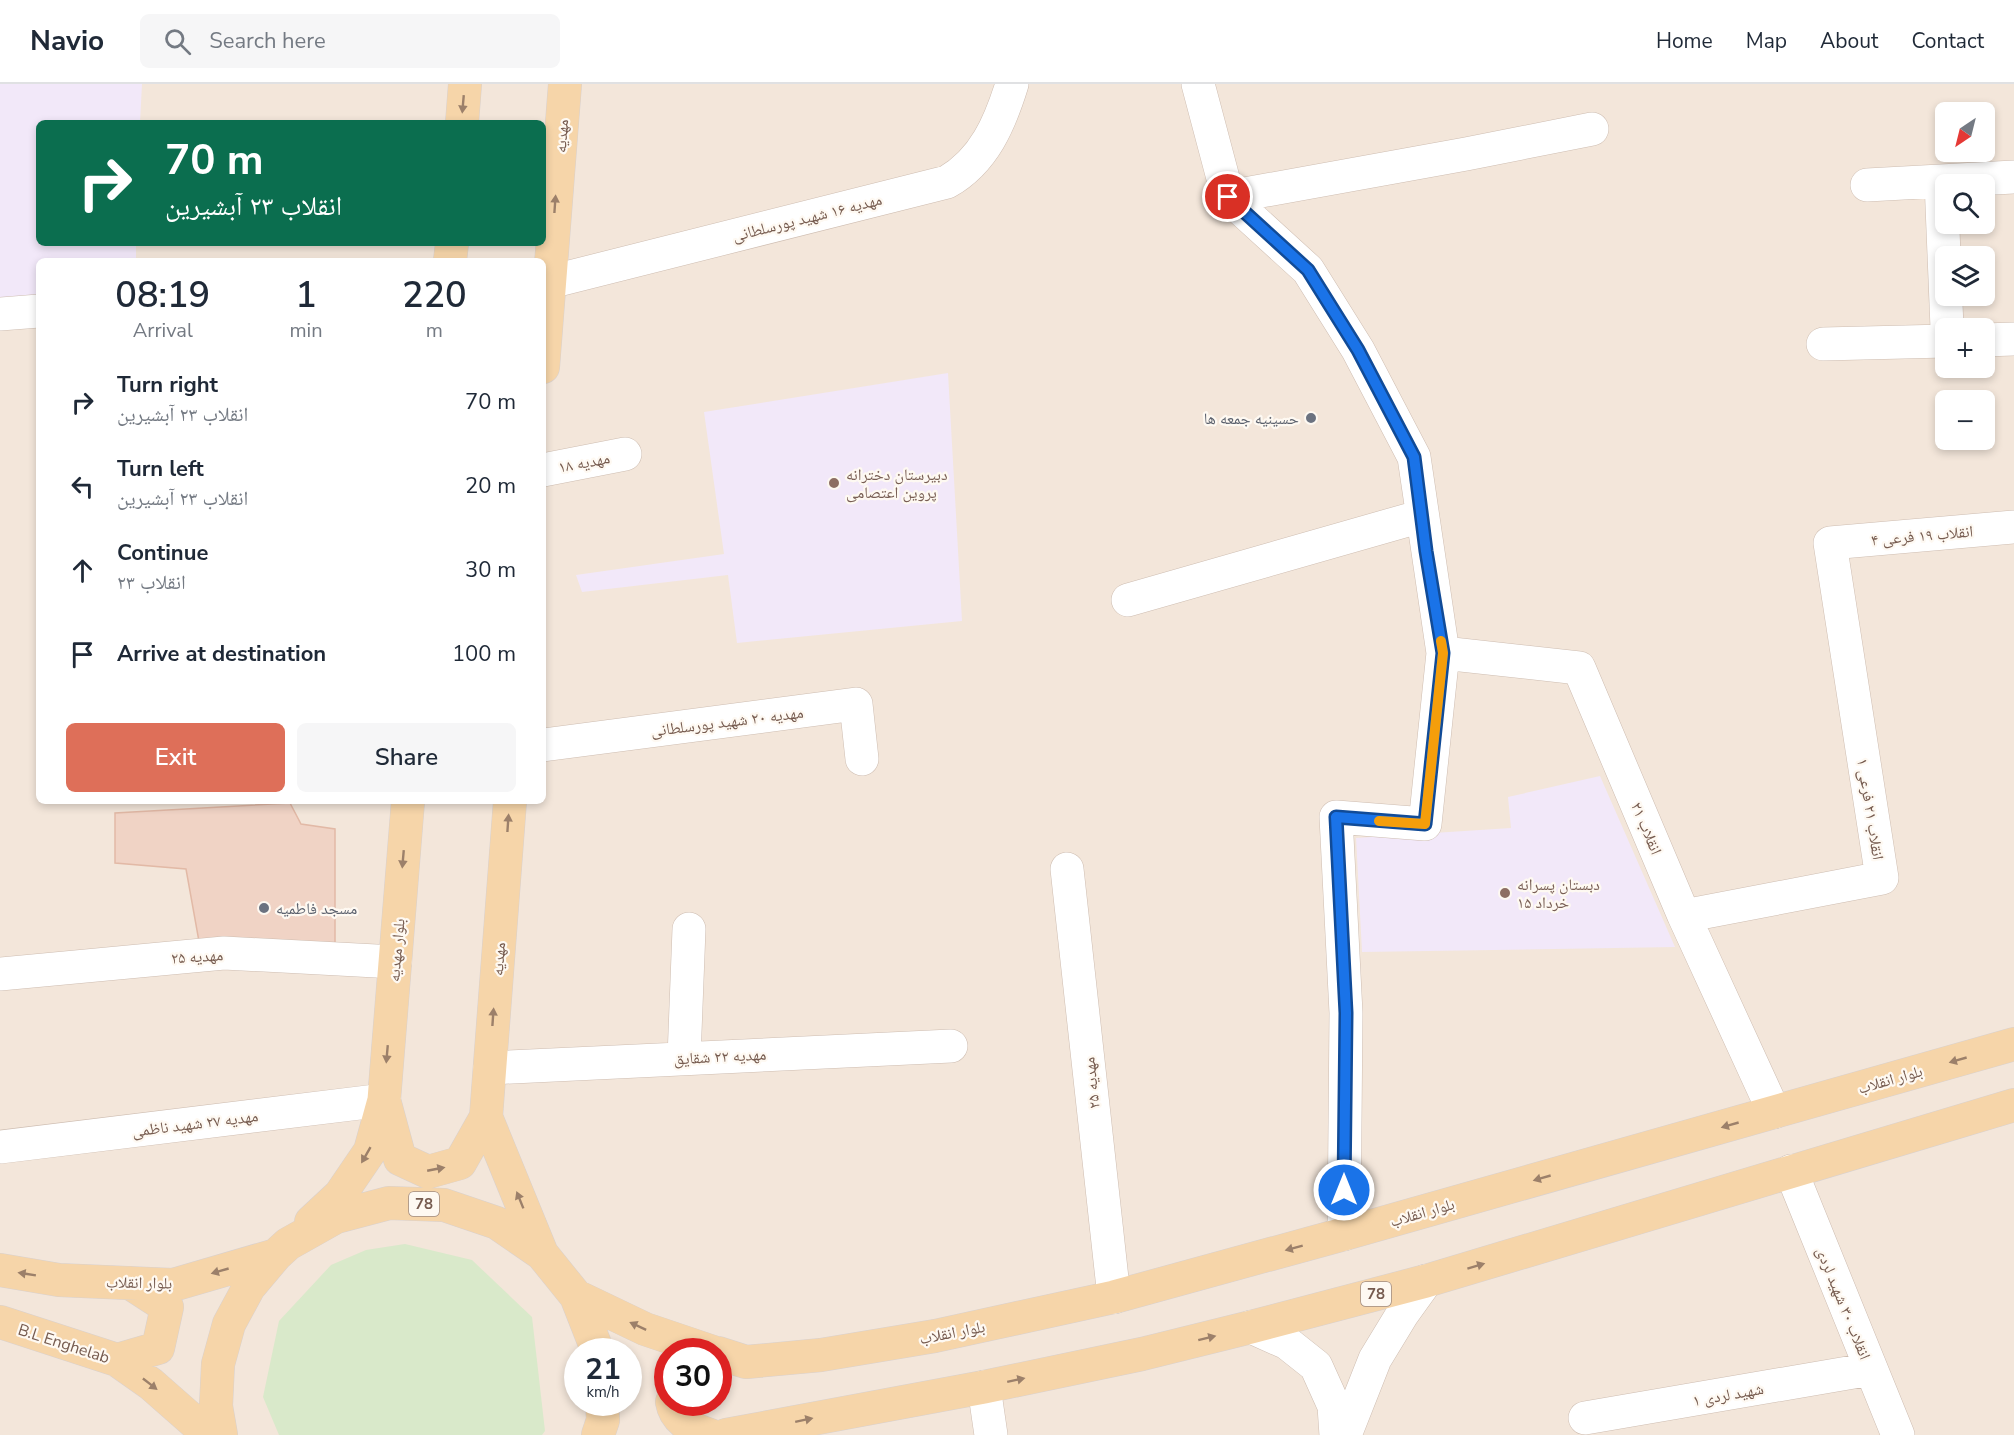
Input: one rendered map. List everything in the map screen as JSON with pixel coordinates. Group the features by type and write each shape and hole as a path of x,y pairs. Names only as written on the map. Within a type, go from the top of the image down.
{"main road":[{"path":"462,120 465,84"},
{"name":"مهدیه","path":"546,331 564,84"},
{"name":"بلوار مهدیه","path":"384,1100 408,804"},
{"name":"مهدیه","path":"486,1118 510,804"},
{"name":"بلوار انقلاب","path":"732,1361 821,1355 935,1336 1114,1297 2014,1044"},
{"path":"384,1100 400,1159 428,1172 460,1163 486,1118"},
{"path":"282,1249 340,1195 370,1151 384,1100"},
{"name":"78","path":"726,1435 984,1387 1142,1354 1251,1328 1426,1281 2014,1105"},
{"path":"486,1118 542,1254"},
{"name":"78","path":"220,1435 216,1406 218,1364 229,1324 249,1287 282,1249 336,1216 389,1203 444,1205 497,1223 542,1254 576,1296 592,1338"},
{"name":"بلوار انقلاب","path":"0,1270 59,1280 173,1285 282,1249"},
{"path":"117,1360 158,1348 167,1307 130,1283"},
{"name":"78","path":"576,1296 645,1329 672,1338"},
{"name":"B.L Enghelab","path":"0,1322 117,1360 151,1384 209,1435"},
{"path":"598,1435 603,1416"},
{"path":"678,1416 694,1430 710,1435"}],"street":[{"name":"مهدیه ۱۶ شهید پورسلطانی","path":"550,282 947,182 962,174 985,149 1004,108 1012,84"},
{"path":"1197,84 1228,197 1308,270 1358,350 1414,457 1443,653 1425,824 1336,817 1346,1013 1344,1234"},
{"path":"1228,197 1592,129"},
{"path":"1995,178 2014,177"},
{"path":"1867,185 1935,181"},
{"path":"1943,234 1947,318"},
{"path":"0,314 36,311"},
{"path":"1995,340 2014,339"},
{"path":"1823,344 1935,341"},
{"name":"مهدیه ۱۸","path":"546,469 625,454"},
{"path":"1128,600 1422,516"},
{"name":"انقلاب ۱۹ فرعی ۴","path":"1830,543 2014,527"},
{"name":"انقلاب ۲۱ فرعی ۱","path":"1684,915 1882,878 1830,543"},
{"name":"انقلاب ۲۱","path":"1443,653 1579,668 1684,915 1774,1112"},
{"name":"مهدیه ۲۰ شهید پورسلطانی","path":"546,745 856,704 862,759"},
{"name":"مهدیه ۲۵","path":"1067,869 1114,1297"},
{"path":"684,1058 689,929"},
{"name":"مهدیه ۲۵","path":"0,974 224,953 395,963"},
{"name":"مهدیه ۲۲ شقایق","path":"490,1068 951,1046"},
{"name":"مهدیه ۲۷ شهید ناظمی","path":"3,1147 384,1100"},
{"name":"انقلاب ۳۰ شهید لردی","path":"1791,1172 1898,1435"},
{"path":"1345,1435 1375,1359 1426,1281"},
{"path":"1251,1328 1287,1343 1316,1366 1334,1406 1336,1435"},
{"name":"شهید لردی ۱","path":"1585,1418 1871,1369"},
{"path":"984,1387 991,1435"}],"shaded area":[{"path":"0,84 2014,84 2014,1435 0,1435"},
{"path":"0,84 142,84 140,120 36,120 36,246 136,246 136,258 36,258 36,302 0,304"},
{"name":"دبیرستان دخترانه پروین اعتصامی","path":"948,373 962,621 737,643 728,575 582,592 576,575 724,554 704,412"},
{"name":"دبستان پسرانه ۱۵ خرداد","path":"1600,776 1675,947 1362,952 1356,838 1511,828 1508,797"}],"green space":[{"path":"405,1244 472,1260 532,1317 545,1431 542,1435 279,1435 263,1397 279,1321 331,1265 366,1250"}],"building":[{"name":"مسجد فاطمیه","path":"291,804 301,824 335,829 335,948 200,947 186,869 115,863 115,813"}],"slow traffic":[{"path":"1379,821 1425,824 1443,653 1441,641"}],"place":[{"name":"حسینیه جمعه ها","path":"1311,418"},
{"name":"دبیرستان دخترانه پروین اعتصامی","path":"834,483"},
{"name":"دبستان پسرانه ۱۵ خرداد","path":"1505,893"},
{"name":"مسجد فاطمیه","path":"264,908"}],"route":[{"path":"1228,197 1308,270 1358,350 1414,457 1426,551 1443,653 1425,824 1336,817 1346,1013 1344,1190"}]}
